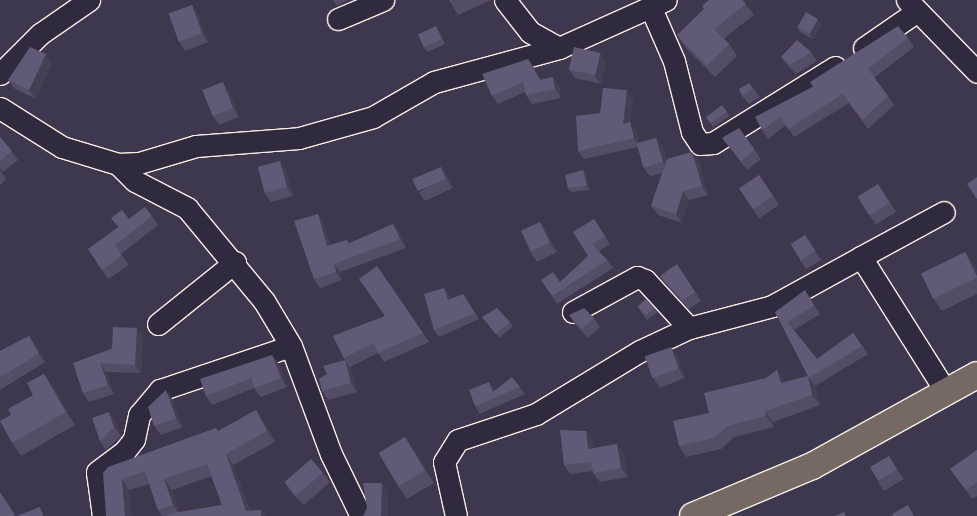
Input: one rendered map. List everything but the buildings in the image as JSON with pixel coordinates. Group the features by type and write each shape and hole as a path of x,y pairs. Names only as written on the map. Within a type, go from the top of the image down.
{"main road":[{"path":"693,516 812,466 977,375"}],"street":[{"path":"0,74 40,34 89,0"},
{"path":"338,19 383,0"},
{"path":"505,0 530,32 559,48"},
{"path":"0,108 62,147 118,164 139,163 196,146 264,143 323,132 373,117 434,82 559,48 658,3 692,132 700,144 707,146 912,6 977,72"},
{"path":"118,164 135,181 187,208 235,262 291,346 331,454 362,516"},
{"path":"456,516 444,462 458,440 536,414 640,351 689,328 772,306 944,212"},
{"path":"861,256 946,392"},
{"path":"158,324 235,262"},
{"path":"573,312 637,277 646,280 689,328"},
{"path":"103,516 97,472 124,452 134,439 139,415 160,390 291,346"}]}
